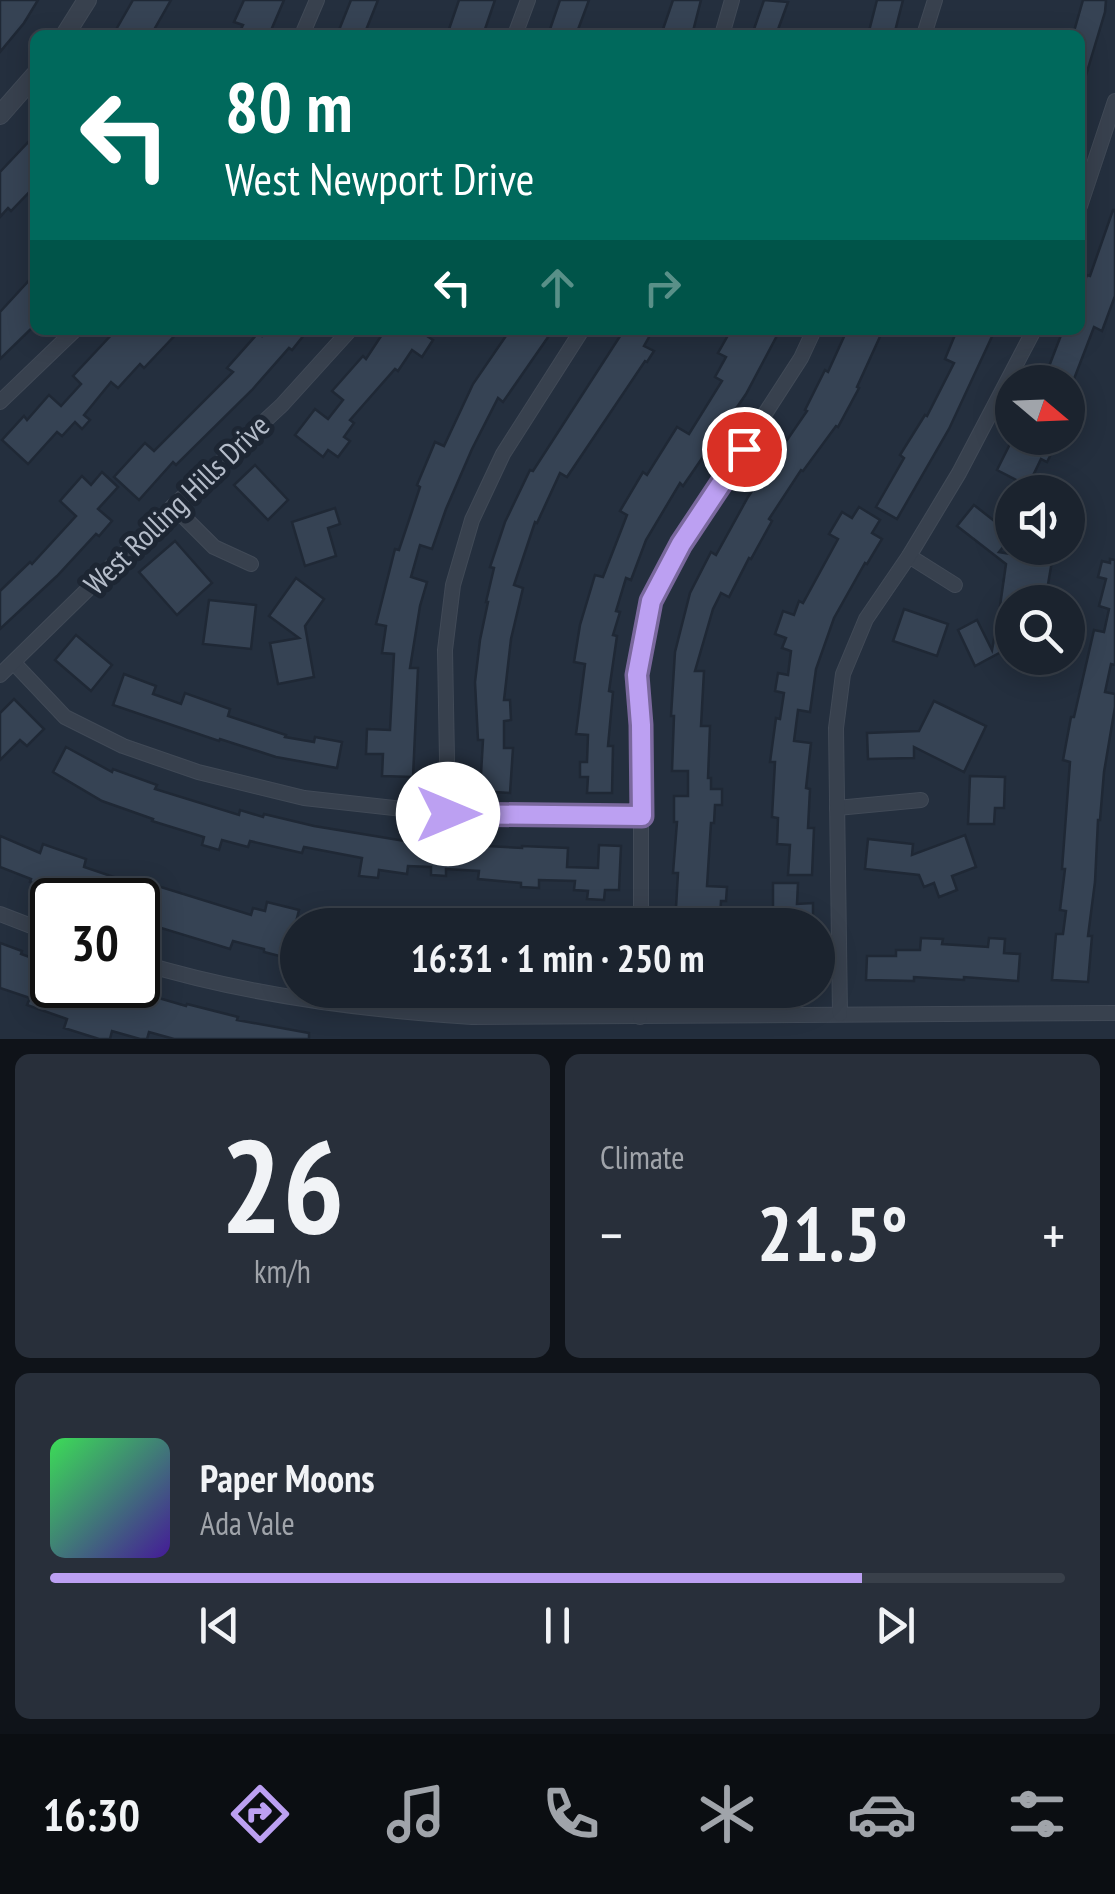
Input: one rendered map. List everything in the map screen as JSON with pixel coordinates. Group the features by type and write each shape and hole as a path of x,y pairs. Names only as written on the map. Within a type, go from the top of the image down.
{"street":[{"path":"68,30 87,0"},
{"path":"304,30 318,0"},
{"path":"518,30 528,0"},
{"path":"723,30 732,0"},
{"path":"925,30 934,0"},
{"path":"0,114 30,81"},
{"path":"1085,191 1115,101"},
{"path":"0,402 71,335"},
{"name":"West Rolling Hills Drive","path":"0,675 282,405 345,335"},
{"path":"448,814 445,650 453,585 472,520 503,454 579,335"},
{"path":"641,908 641,725 637,675 651,601 681,544 801,358 812,335"},
{"path":"840,1014 836,728 843,674 866,618 909,556 1031,335"},
{"path":"173,506 214,547 252,564"},
{"path":"909,556 955,585"},
{"path":"14,662 66,718 124,746 198,772 304,798 448,814 642,816"},
{"path":"838,808 921,800"},
{"path":"0,914 30,926"},
{"path":"160,969 188,978 388,1012 472,1017 1115,1013"},
{"path":"640,1008 640,1017"}],"building":[{"path":"0,0 38,0 0,52"},
{"path":"133,0 171,0 154,30 116,30"},
{"path":"244,0 284,0 271,30 240,30 243,25 234,22"},
{"path":"351,0 378,0 366,30 339,30"},
{"path":"459,0 495,0 485,30 449,30"},
{"path":"560,0 589,0 578,30 550,30"},
{"path":"673,0 701,0 693,30 663,30"},
{"path":"764,0 788,2 778,30 754,30"},
{"path":"877,0 903,0 895,30 869,30"},
{"path":"1083,0 1106,0 1085,78 1085,30 1074,30"},
{"path":"30,140 30,191 0,217 0,172"},
{"path":"1115,210 1115,296 1102,331 1094,327 1079,365 1050,365 1061,335 1085,335 1087,275 1090,276"},
{"path":"30,279 30,330 0,359 0,312"},
{"path":"111,335 175,335 118,388 111,382 84,415 90,420 82,429 75,422 62,436 57,432 28,464 2,440 49,395 61,406 81,384 73,376"},
{"path":"256,335 304,335 139,500 114,477 145,443 154,451 233,372 227,368"},
{"path":"382,335 426,335 433,340 422,357 412,350 398,371 395,369 350,420 354,423 344,437 350,441 338,457 328,450 323,457 295,435 315,409 328,419 343,400 332,391 363,356 366,359"},
{"path":"507,335 550,335 503,402 498,398 472,449 432,549 420,545 411,577 427,582 410,668 418,668 413,777 382,776 383,754 366,754 367,729 390,730 394,654 382,653 386,626 376,624 395,549 399,550 420,487 417,485 435,442 444,446 473,384"},
{"path":"621,335 650,335 644,346 654,351 567,477 560,473 535,522 514,585 523,588 511,639 504,700 510,700 511,720 504,721 504,748 513,748 510,793 480,791 483,740 478,740 475,682 494,568 490,567 505,522 530,470 533,471"},
{"path":"728,335 777,335 746,394 683,486 680,483 646,540 631,580 626,578 616,611 620,612 613,635 617,636 609,691 613,692 608,746 613,746 612,793 587,793 588,777 580,777 580,762 587,762 588,735 576,734 585,664 574,662 580,625 595,575 603,577 627,515 620,511 677,427 689,434 722,381 715,377 726,357 718,353"},
{"path":"845,335 881,335 838,427 801,470 769,519 772,521 729,597 721,593 713,609 695,671 704,671 701,726 710,726 708,778 711,789 722,789 722,805 715,805 711,823 707,886 727,887 726,901 721,901 721,908 676,908 674,796 688,796 688,771 672,771 671,716 675,652 690,593 711,552 716,555 748,497 807,411 825,370 828,372"},
{"path":"955,335 993,335 949,429 897,519 876,507 904,458 900,455 927,416 954,363 945,359"},
{"path":"1004,455 1050,455 1047,462 1041,459 1033,475 1007,475 997,470"},
{"path":"255,465 288,500 268,520 234,485"},
{"path":"102,472 118,487 98,509 112,521 0,629 0,591 32,564 76,516 60,501 82,476 91,485"},
{"path":"974,505 995,522 995,555 957,526"},
{"path":"859,507 880,520 872,533 882,539 834,618 816,669 810,712 798,710 794,741 811,743 806,788 810,789 808,828 814,828 812,875 788,875 790,845 777,844 778,818 772,817 775,762 770,762 784,693 775,691 778,673 788,675 791,651 782,648 786,638 775,634 783,611 794,615 799,601 803,603 838,539 829,534 842,512 852,518"},
{"path":"335,508 340,524 328,528 336,556 305,566 292,522"},
{"path":"175,541 212,583 177,615 139,572"},
{"path":"1110,559 1115,560 1115,665 1111,664 1105,692 1115,694 1115,707 1098,820 1088,982 1052,980 1056,934 1063,934 1066,911 1060,910 1070,762 1063,760 1094,630 1104,632 1109,609 1099,606 1106,579 1098,577 1102,561 1110,563"},
{"path":"1006,565 1051,565 1048,585 1003,585"},
{"path":"296,578 324,599 305,626 314,677 278,684 270,643 299,638 269,616"},
{"path":"209,600 256,605 251,649 203,644"},
{"path":"904,609 948,624 937,656 893,641"},
{"path":"977,620 992,650 995,634 995,655 975,666 958,630"},
{"path":"76,635 112,665 91,691 55,660"},
{"path":"124,674 156,686 153,694 181,704 185,693 230,709 228,716 285,737 342,742 337,768 219,741 113,705"},
{"path":"14,699 44,729 27,746 20,740 0,760 0,713"},
{"path":"934,701 986,726 964,772 914,747 914,758 868,759 867,733 919,731"},
{"path":"66,747 112,772 113,769 157,785 155,789 239,815 240,810 411,842 568,848 567,867 598,868 599,845 621,846 619,890 605,890 604,900 587,899 588,891 574,890 575,881 539,880 539,888 521,887 521,883 478,879 479,871 446,869 446,876 431,875 431,867 408,866 407,874 379,870 378,878 359,876 362,858 304,847 302,853 250,841 248,847 222,840 219,850 202,845 204,837 102,801 53,772"},
{"path":"970,776 1005,777 1004,808 995,808 994,824 968,824"},
{"path":"965,835 976,867 952,876 957,890 939,897 934,883 924,887 919,875 865,869 868,839 913,844 912,855"},
{"path":"0,836 40,853 43,844 86,859 84,867 116,878 30,879 0,867"},
{"path":"773,883 798,883 797,904 813,903 813,908 773,908"},
{"path":"160,887 251,915 253,908 265,911 267,902 291,908 280,908 280,956 233,941 230,949 160,928"},
{"path":"921,938 943,939 942,944 988,947 989,938 1005,939 1004,953 1020,954 1018,981 964,977 866,980 867,956 896,956 896,950 920,950"},
{"path":"0,943 30,957 30,998 0,988"},
{"path":"160,998 238,1017 237,1020 309,1033 309,1039 174,1039 149,1032 147,1039 140,1039 112,1031 110,1039 99,1039 64,1028 67,1019 36,1008 160,1008"}],"route":[{"path":"448,814 642,816 637,675 651,601 681,544 744,449"}]}
